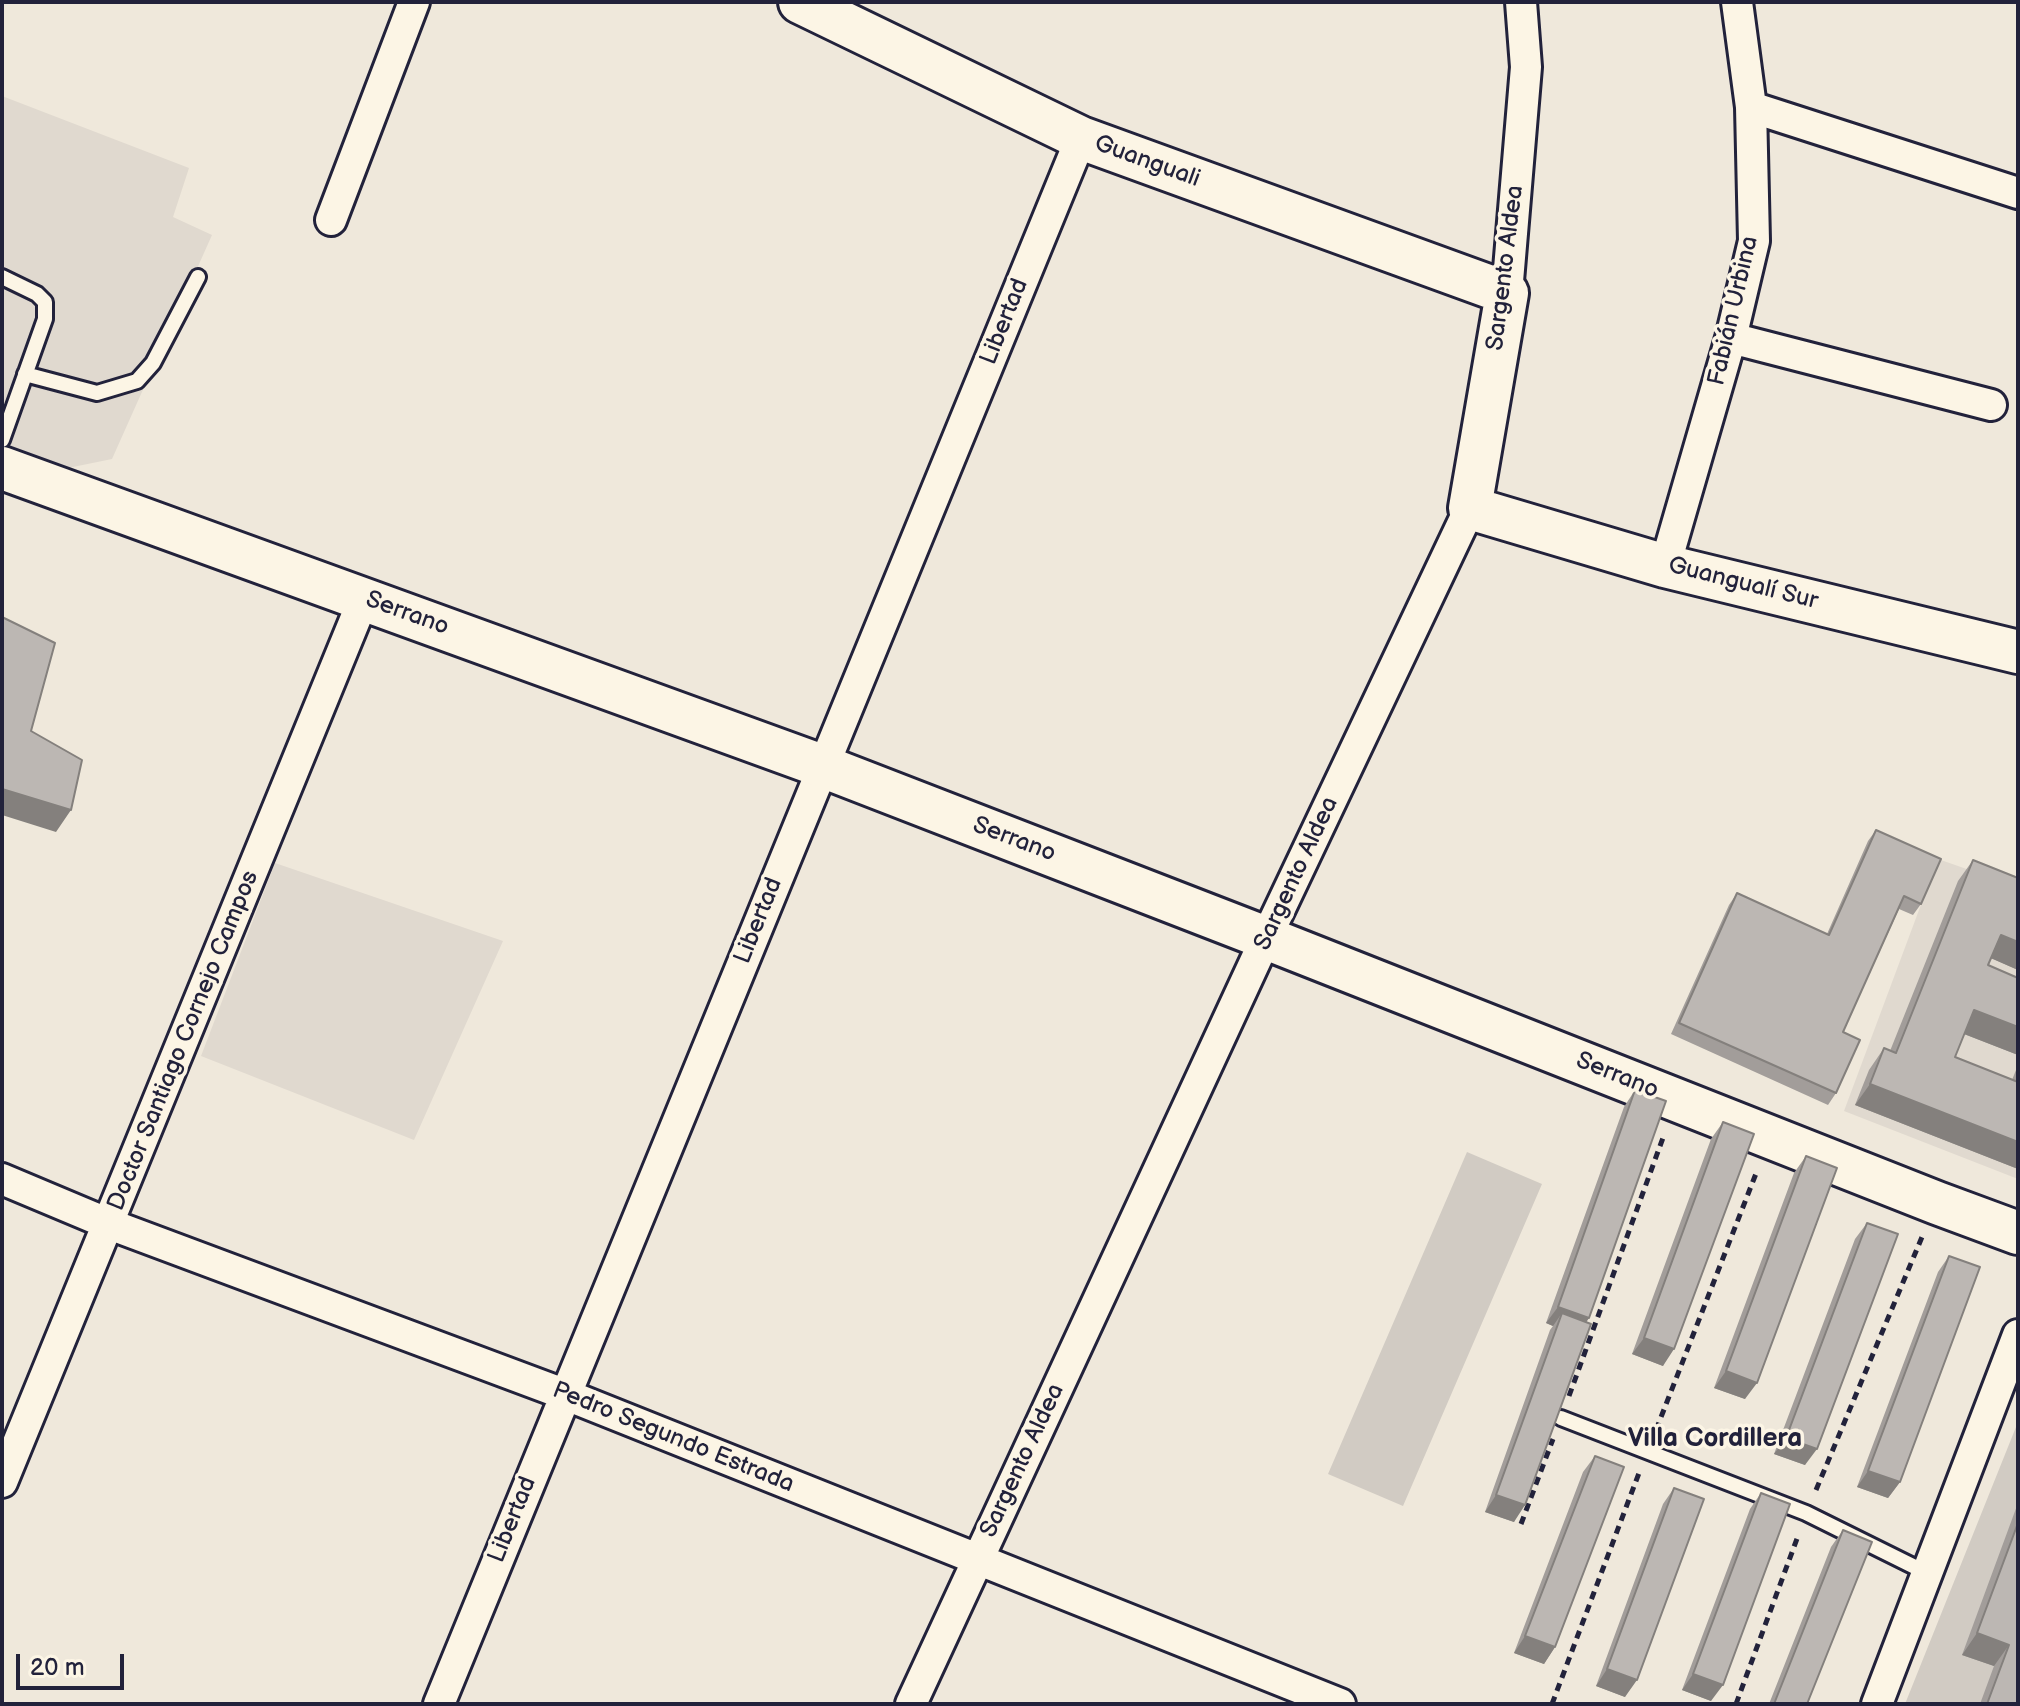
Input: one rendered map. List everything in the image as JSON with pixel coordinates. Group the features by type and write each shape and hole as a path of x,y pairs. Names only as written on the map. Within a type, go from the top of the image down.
{"street":[{"path":"331,220 414,2"},
{"name":"Sargento Aldea","path":"911,1704 1266,938 1470,508 1507,293 1526,67 1521,2"},
{"name":"Fabián Urbina","path":"1665,566 1731,338 1754,241 1751,107 1737,2"},
{"name":"Guanguali","path":"802,3 1081,138 1507,293"},
{"path":"1751,107 2018,193"},
{"name":"Libertad","path":"439,1704 1081,138"},
{"path":"1731,338 1991,405"},
{"name":"Serrano","path":"2,468 822,766 2018,1233"},
{"name":"Guangualí Sur","path":"1470,508 1665,566 2018,652"},
{"name":"Doctor Santiago Cornejo Campos","path":"2,1482 364,598"},
{"name":"Pedro Segundo Estrada","path":"2,1179 109,1224 564,1394 1340,1704"},
{"path":"1877,1704 2018,1335"}],"lane":[{"path":"2,277 37,294 45,302 45,319 2,440"},
{"path":"25,374 97,393 137,381 153,363 198,277"},
{"path":"1561,1418 1806,1513 1927,1573"}],"path":[{"path":"1521,1524 1677,1100"},
{"path":"1552,1704 1770,1137"},
{"path":"1736,1704 1806,1513 1937,1203"}],"shaded area":[{"path":"2,96 189,168 173,217 212,235 112,459 63,469 2,445"},
{"path":"1938,859 2018,887 2018,1179 1844,1111"},
{"path":"275,863 503,941 414,1140 201,1056"},
{"path":"1467,1152 1542,1184 1403,1506 1328,1474"},
{"path":"2018,1422 2018,1704 1905,1704"}],"building":[{"path":"2,617 55,643 31,731 82,760 71,810 2,789"},
{"path":"1876,830 1941,859 1921,904 1904,896 1843,1032 1860,1040 1836,1093 1679,1023 1737,893 1829,935"},
{"path":"1973,860 2018,878 2018,942 2001,935 1988,965 2018,978 2018,1027 1974,1010 1955,1057 2018,1082 2018,1142 1870,1084 1884,1048 1896,1053"},
{"path":"1635,1090 1666,1101 1589,1318 1558,1307"},
{"path":"1723,1122 1754,1134 1674,1349 1644,1338"},
{"path":"1806,1156 1837,1168 1757,1383 1726,1371"},
{"path":"1867,1223 1898,1234 1817,1449 1786,1438"},
{"path":"1949,1256 1980,1267 1900,1482 1868,1471"},
{"path":"1562,1313 1591,1324 1525,1505 1496,1495"},
{"path":"1595,1456 1624,1467 1555,1647 1525,1636"},
{"path":"1674,1488 1704,1499 1637,1680 1607,1669"},
{"path":"1761,1493 1790,1504 1723,1685 1693,1674"},
{"path":"2018,1523 2018,1704 1987,1704 2009,1645 1977,1633"},
{"path":"1843,1530 1872,1542 1807,1704 1774,1704"}],"district":[{"name":"Villa Cordillera","path":"1715,1439"}]}
